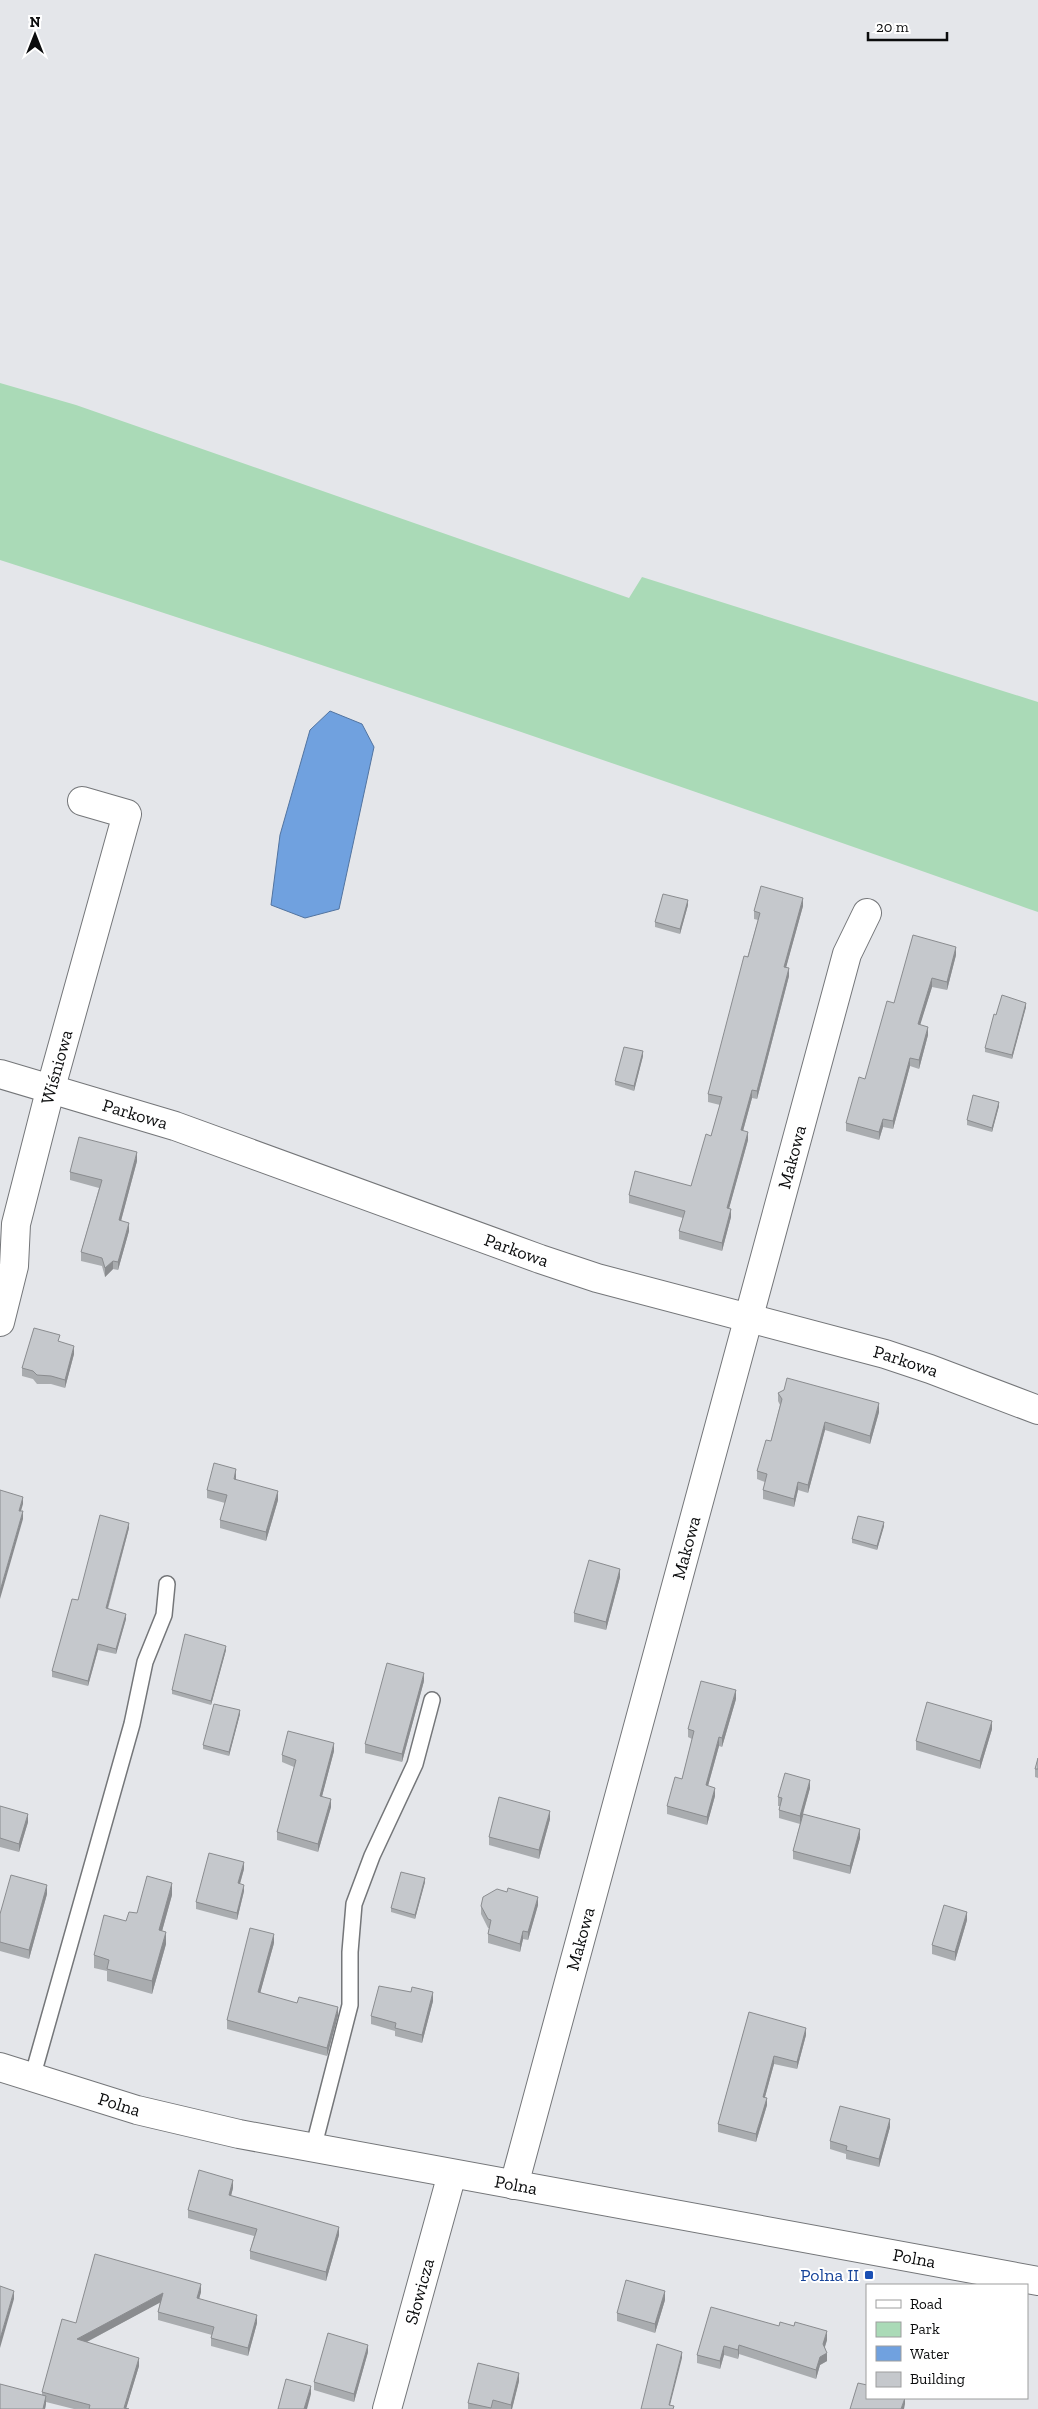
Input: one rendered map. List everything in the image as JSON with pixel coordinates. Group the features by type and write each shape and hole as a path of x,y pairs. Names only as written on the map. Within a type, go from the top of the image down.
{"street":[{"name":"Wiśniowa","path":"0,1322 14,1266 16,1224 50,1091 126,814 82,801"},
{"name":"Makowa","path":"514,2185 847,954 867,914"},
{"name":"Parkowa","path":"0,1074 50,1091 175,1126 477,1238 597,1278 930,1369 1038,1410"},
{"name":"Polna","path":"0,2067 173,2119 313,2149 1038,2282"},
{"name":"Słowicza","path":"387,2409 452,2174"}],"lane":[{"path":"32,2078 132,1724 145,1662 164,1615 168,1584"},
{"path":"313,2149 350,2005 350,1952 354,1904 372,1856 415,1764 432,1700"}],"green space":[{"path":"0,383 76,405 629,598 642,577 1038,702 1038,912 520,732 0,560"}],"water":[{"path":"330,711 362,724 374,747 339,909 305,918 271,905 280,835 310,730"}],"building":[{"path":"761,886 803,898 784,967 789,968 757,1091 752,1090 741,1130 748,1132 727,1208 731,1209 722,1243 679,1231 685,1211 629,1195 635,1171 691,1186 706,1134 711,1136 722,1097 708,1094 744,956 748,957 760,913 754,911"},
{"path":"663,894 688,900 680,929 655,922"},
{"path":"913,935 956,947 947,982 932,978 918,1024 928,1027 919,1060 910,1058 893,1121 883,1119 879,1132 846,1123 859,1077 865,1079 887,1001 894,1003"},
{"path":"1002,995 1026,1003 1012,1055 985,1048 994,1014 996,1015"},
{"path":"624,1047 643,1051 634,1086 615,1081"},
{"path":"973,1095 999,1102 992,1128 967,1120"},
{"path":"79,1137 137,1152 119,1220 129,1223 118,1262 113,1261 105,1268 102,1258 81,1252 102,1180 70,1172"},
{"path":"34,1328 60,1335 58,1341 74,1346 65,1380 37,1375 33,1371 22,1368"},
{"path":"787,1378 879,1403 870,1436 825,1422 808,1485 798,1482 794,1499 763,1490 767,1474 757,1471 766,1440 771,1441 782,1399 778,1393 784,1390"},
{"path":"214,1463 236,1469 234,1479 278,1491 266,1532 220,1520 227,1495 207,1490"},
{"path":"0,1490 23,1497 19,1511 23,1511 0,1591"},
{"path":"100,1515 129,1523 106,1608 126,1614 116,1649 98,1644 88,1681 52,1671 72,1599 78,1600"},
{"path":"858,1516 884,1522 877,1546 852,1539"},
{"path":"589,1560 620,1569 606,1622 574,1613"},
{"path":"185,1634 226,1646 211,1701 172,1690"},
{"path":"387,1663 424,1673 402,1754 365,1744"},
{"path":"701,1681 736,1690 722,1738 719,1737 706,1785 715,1788 707,1817 667,1806 675,1777 682,1779 694,1731 688,1729"},
{"path":"927,1702 992,1721 980,1761 916,1741"},
{"path":"214,1704 240,1710 229,1752 203,1745"},
{"path":"288,1731 334,1743 320,1796 331,1799 318,1844 277,1832 296,1760 282,1755"},
{"path":"1038,1758 1038,1769 1035,1769"},
{"path":"785,1773 810,1780 800,1816 779,1810 782,1798 778,1797"},
{"path":"499,1797 550,1811 539,1850 489,1837"},
{"path":"0,1806 28,1814 19,1844 0,1838"},
{"path":"803,1814 860,1829 850,1866 793,1851"},
{"path":"209,1853 244,1862 238,1883 244,1885 237,1913 196,1902"},
{"path":"401,1872 425,1878 415,1915 391,1908"},
{"path":"11,1875 47,1885 29,1950 0,1942 0,1914"},
{"path":"147,1876 172,1883 159,1930 166,1932 152,1981 107,1969 109,1960 94,1955 104,1915 126,1921 129,1912 137,1913"},
{"path":"508,1888 538,1897 528,1932 523,1931 520,1944 488,1934 491,1920 488,1919 481,1906 483,1897 497,1889 507,1892"},
{"path":"944,1905 967,1912 955,1952 932,1945"},
{"path":"250,1928 274,1934 258,1992 297,2003 299,1997 338,2007 327,2048 227,2020"},
{"path":"379,1986 411,1992 412,1987 433,1992 422,2035 395,2028 396,2023 371,2016"},
{"path":"749,2012 806,2028 797,2062 774,2056 763,2097 767,2098 756,2134 718,2124"},
{"path":"840,2106 890,2119 879,2159 846,2150 847,2146 830,2141"},
{"path":"199,2170 233,2180 229,2195 339,2227 326,2272 250,2251 257,2229 188,2210"},
{"path":"95,2254 201,2284 197,2298 257,2315 248,2348 211,2338 214,2327 158,2312 163,2293 77,2339 139,2358 124,2408 129,2409 89,2409 90,2405 42,2392 62,2319 76,2323"},
{"path":"626,2280 665,2291 655,2324 617,2313"},
{"path":"0,2286 14,2291 0,2339"},
{"path":"711,2307 779,2326 780,2322 794,2326 795,2322 827,2331 823,2344 827,2353 820,2357 816,2370 739,2345 738,2350 724,2346 720,2361 697,2355"},
{"path":"328,2333 368,2345 354,2394 314,2382"},
{"path":"657,2344 682,2352 669,2405 674,2406 673,2409 641,2409"},
{"path":"478,2363 519,2373 511,2405 493,2400 491,2408 468,2403"},
{"path":"286,2379 311,2386 304,2409 278,2409"},
{"path":"858,2383 866,2385 866,2399 905,2399 901,2409 850,2409"},
{"path":"0,2384 46,2396 43,2409 0,2409"}],"place":[{"name":"Polna II","path":"869,2275"}]}
